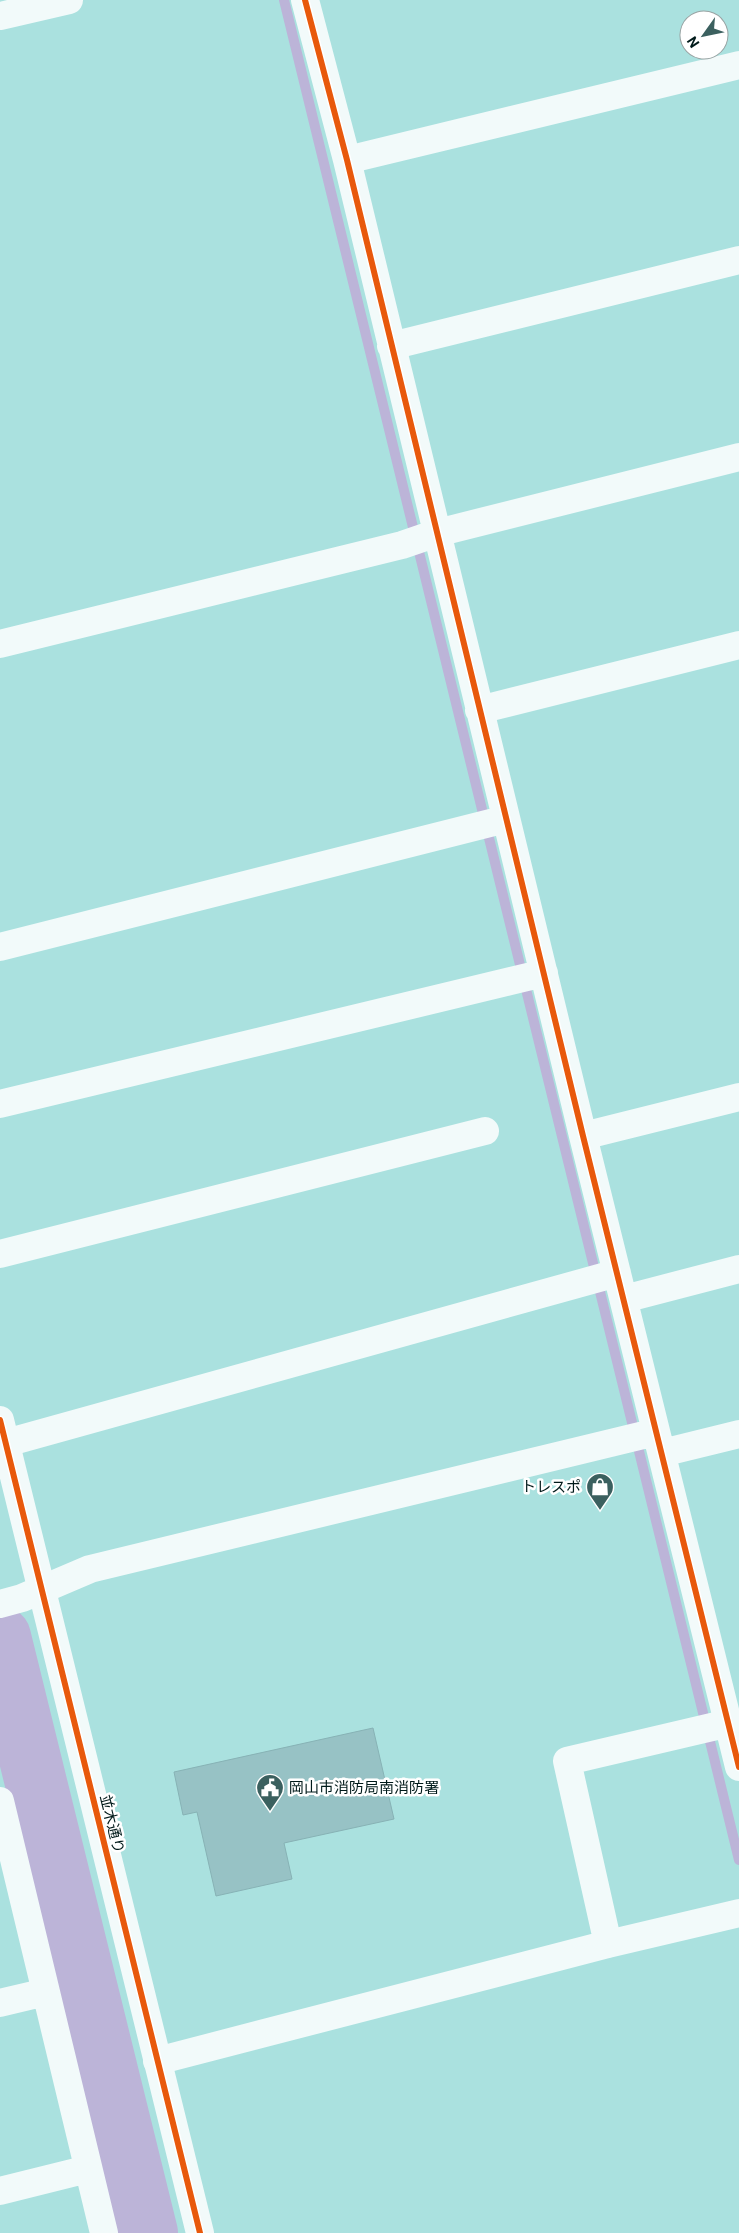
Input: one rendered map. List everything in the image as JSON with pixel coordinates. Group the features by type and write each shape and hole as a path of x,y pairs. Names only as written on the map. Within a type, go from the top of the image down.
{"street":[{"path":"0,16 69,0"},
{"path":"305,0 392,346 421,538 479,710 491,823 530,976 583,1136 604,1276 624,1299 646,1440 714,1726 738,1760"},
{"path":"346,160 739,65"},
{"path":"392,346 739,260"},
{"path":"0,644 739,457"},
{"path":"479,710 739,646"},
{"path":"0,947 491,823"},
{"path":"0,1104 530,976"},
{"path":"583,1136 739,1097"},
{"path":"0,1254 486,1131"},
{"path":"624,1299 739,1269"},
{"path":"3,1432 604,1276"},
{"name":"並木通り","path":"3,1432 20,1598 157,2061 200,2233"},
{"path":"20,1598 90,1569 646,1440 739,1434"},
{"path":"608,1944 567,1761 714,1726"},
{"path":"0,1801 104,2233"},
{"path":"157,2061 608,1944 739,1913"},
{"path":"0,2003 46,1992"},
{"path":"0,2191 88,2169"}],"building":[{"path":"373,1728 394,1819 284,1843 292,1879 216,1896 197,1812 183,1815 174,1772"}],"waterway":[{"path":"284,0 739,1860"},
{"path":"0,1637 147,2233"}],"cycle path":[{"path":"305,0 347,160 583,1136 739,1767"},
{"path":"0,1420 200,2233"}],"place":[{"name":"トレスポ","path":"600,1511"},
{"name":"岡山市消防局南消防署","path":"270,1812"}]}
